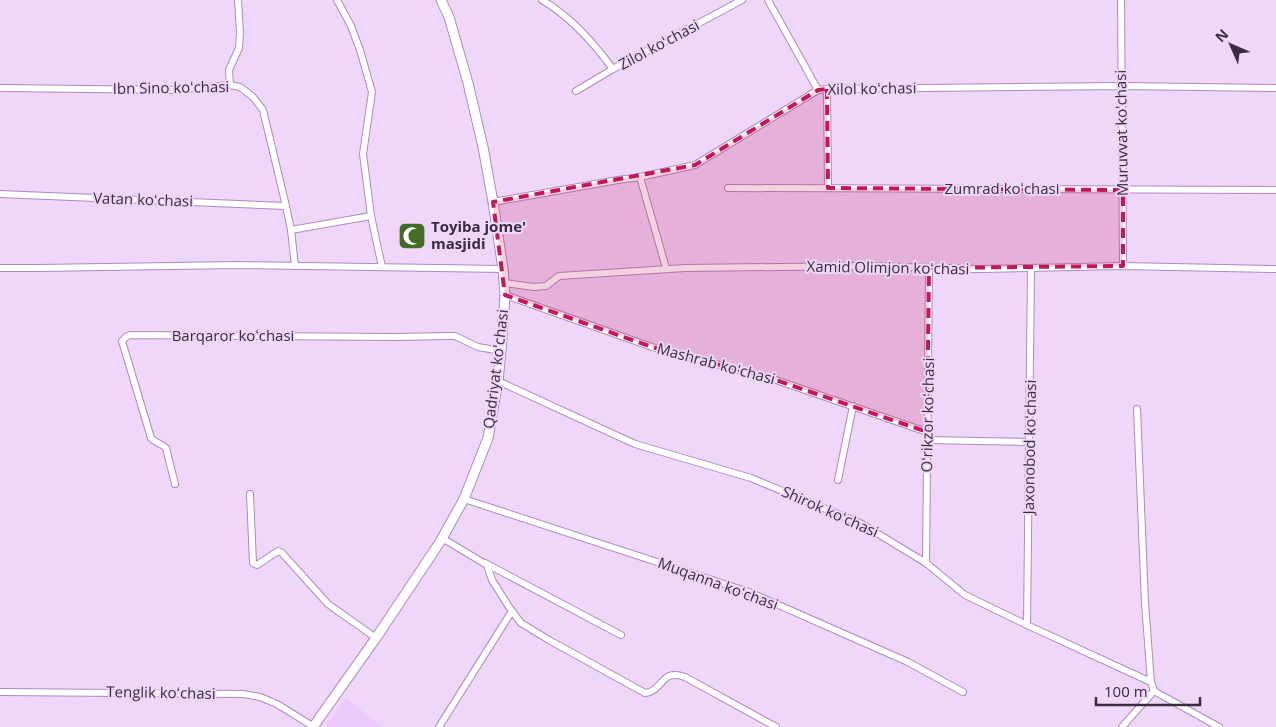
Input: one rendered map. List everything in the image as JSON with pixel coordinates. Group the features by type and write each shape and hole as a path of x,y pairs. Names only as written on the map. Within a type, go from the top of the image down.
{"street":[{"path":"230,85 229,70 239,48 238,0"},
{"path":"337,0 351,26 372,92 363,154 371,216 382,267"},
{"name":"Qadriyat ko'chasi","path":"313,727 376,638 442,538 464,499 488,438 498,381 505,283 483,147 468,83 449,17 441,0"},
{"path":"542,0 583,32 613,69"},
{"name":"Zilol koʻchasi","path":"576,92 613,69 742,0"},
{"path":"768,0 818,90"},
{"name":"Muruvvat ko'chasi","path":"1121,0 1124,266"},
{"name":"Ibn Sino koʻchasi","path":"0,88 174,90 230,85 240,87 254,98 263,110 291,230 295,266"},
{"name":"Xilol koʻchasi","path":"493,202 640,177 696,165 818,90 1122,86 1276,88"},
{"path":"827,89 828,188"},
{"path":"640,177 666,268"},
{"name":"Zumrad koʻchasi","path":"728,188 1276,190"},
{"name":"Vatan koʻchasi","path":"0,194 286,206"},
{"path":"291,230 371,216"},
{"path":"0,268 295,266 503,269"},
{"name":"Xamid Olimjon koʻchasi","path":"505,283 534,287 546,286 560,276 666,268 863,266 979,269 1124,266 1276,269"},
{"name":"Oʻrikzor koʻchasi","path":"926,563 929,268"},
{"name":"Jaxonobod koʻchasi","path":"1027,625 1031,268"},
{"name":"Mashrab koʻchasi","path":"504,295 652,347 773,379 927,432"},
{"name":"Barqaror koʻchasi","path":"175,484 166,448 154,442 151,438 122,341 130,335 455,336 478,347 501,351"},
{"name":"Shirok koʻchasi","path":"498,381 635,444 751,478 832,510 862,524 926,563 965,595 1150,682"},
{"path":"838,480 853,406"},
{"path":"1137,409 1150,682 1154,691 1219,727"},
{"path":"927,440 1030,442"},
{"path":"250,494 253,564 257,565 278,551 282,553 328,604 376,638"},
{"name":"Muqanna koʻchasi","path":"464,499 749,592 908,662 963,692"},
{"path":"442,538 484,563 621,635"},
{"path":"484,563 487,565 492,580 521,623 645,694 652,692 668,676 678,674 685,676 776,727"},
{"path":"439,727 512,611"},
{"path":"1122,727 1154,691"},
{"name":"Tenglik koʻchasi","path":"0,692 243,694 260,697 277,704 313,727"}],"highlighted area":[{"path":"827,89 828,188 1123,190 1123,266 929,268 927,432 773,379 652,347 505,295 493,202 695,165 818,90"}],"shaded area":[{"path":"346,698 382,727 329,727 326,725"}],"place":[{"name":"Toyiba jome' masjidi","path":"412,236"}]}
